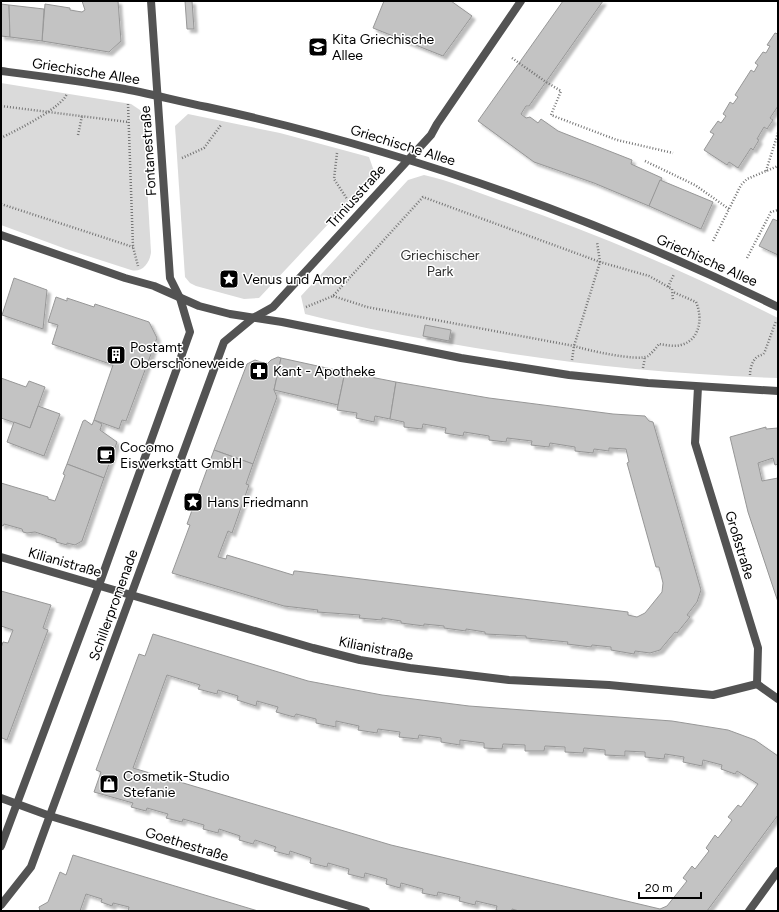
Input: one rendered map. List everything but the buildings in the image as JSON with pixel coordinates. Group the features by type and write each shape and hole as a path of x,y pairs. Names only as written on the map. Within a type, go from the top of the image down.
{"street":[{"name":"Fontanestraße","path":"151,1 170,278 180,298"},
{"name":"Triniusstraße","path":"253,318 273,307 407,159 431,135 521,1"},
{"name":"Griechische Allee","path":"1,71 70,80 158,96 276,122 407,159 446,171 602,230 711,274 778,307"},
{"path":"1,235 124,278 154,286 199,306 253,318 476,360 569,375 698,387 778,391"},
{"name":"Schillerpromenade","path":"1,846 99,585 190,332 180,298"},
{"name":"Schillerpromenade","path":"1,905 31,867 224,342 253,318"},
{"name":"Großstraße","path":"698,387 695,443 758,648 756,684"},
{"name":"Kilianistraße","path":"1,556 130,595 313,648 360,660 410,668 509,680 609,685 713,695 756,684"},
{"path":"756,684 778,699"},
{"name":"Goethestraße","path":"1,798 50,816 366,911"},
{"path":"749,911 778,871"}],"path":[{"path":"512,58 561,91 551,115 617,140 673,153"},
{"path":"1,138 49,112 66,97 70,80"},
{"path":"128,103 133,247 138,266"},
{"path":"1,106 128,122"},
{"path":"78,135 82,116"},
{"path":"182,158 204,148 221,125"},
{"path":"765,171 778,133"},
{"path":"337,153 334,179 347,199"},
{"path":"645,160 695,185 729,209"},
{"path":"713,241 741,185 747,179 778,166"},
{"path":"306,307 333,296 423,197 600,262 649,276 672,289 673,292 696,302 699,309 700,319 698,331 690,340 680,345 659,344 648,356 639,358 591,351 574,346 367,307 333,296"},
{"path":"1,204 133,247"},
{"path":"747,258 771,212 778,210"},
{"path":"574,346 600,262 597,242 602,230"},
{"path":"673,292 673,301"},
{"path":"749,390 752,364 757,357 763,355 778,315"}],"green space":[{"path":"1,83 131,104 140,110 143,117 151,252 149,260 142,269 135,271 131,270 66,249 1,225"},
{"path":"188,114 280,133 369,157 375,174 259,298 244,299 196,286 190,283 185,277 175,126"},
{"name":"Griechischer Park","path":"424,175 444,180 537,213 607,240 711,285 778,318 778,378 649,370 563,361 435,341 305,314 301,296 408,180"}],"place":[{"name":"Kita Griechische Allee","path":"318,47"},
{"name":"Venus und Amor","path":"229,279"},
{"name":"Postamt Oberschöneweide","path":"116,355"},
{"name":"Kant - Apotheke","path":"259,371"},
{"name":"Cocomo Eiswerkstatt GmbH","path":"106,455"},
{"name":"Hans Friedmann","path":"193,502"},
{"name":"Cosmetik-Studio Stefanie","path":"109,784"}]}
